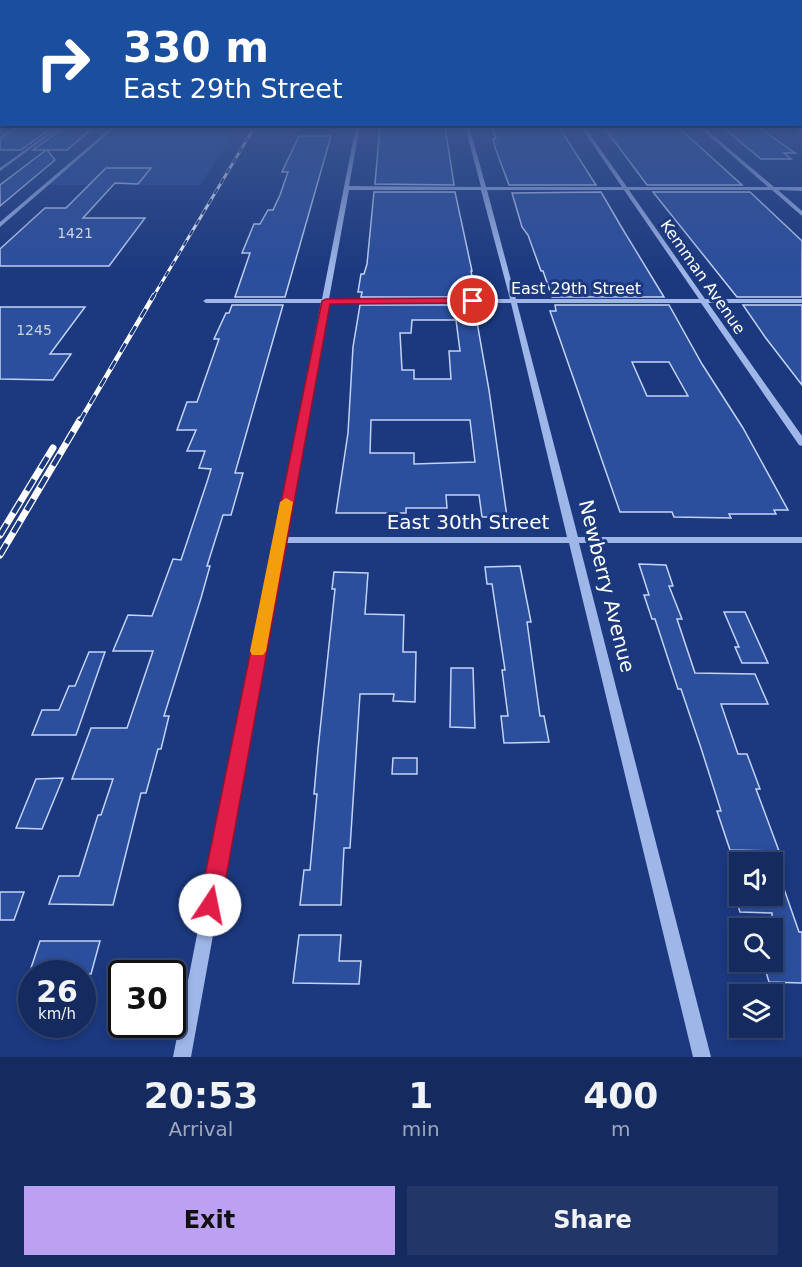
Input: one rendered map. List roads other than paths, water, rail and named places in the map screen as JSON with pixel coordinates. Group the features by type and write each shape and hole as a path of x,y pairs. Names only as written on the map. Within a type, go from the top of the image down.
{"street":[{"path":"0,225 58,175"},
{"path":"182,1057 349,175"},
{"name":"Newberry Avenue","path":"481,175 702,1057"},
{"name":"Kemman Avenue","path":"616,175 802,443"},
{"path":"757,175 802,214"},
{"path":"347,188 802,189"},
{"name":"East 29th Street","path":"206,301 802,301"},
{"name":"East 30th Street","path":"279,540 802,540"}],"railway":[{"path":"153,297 226,175"},
{"path":"80,421 154,295"},
{"path":"0,555 80,420"},
{"path":"0,535 53,448"}]}
